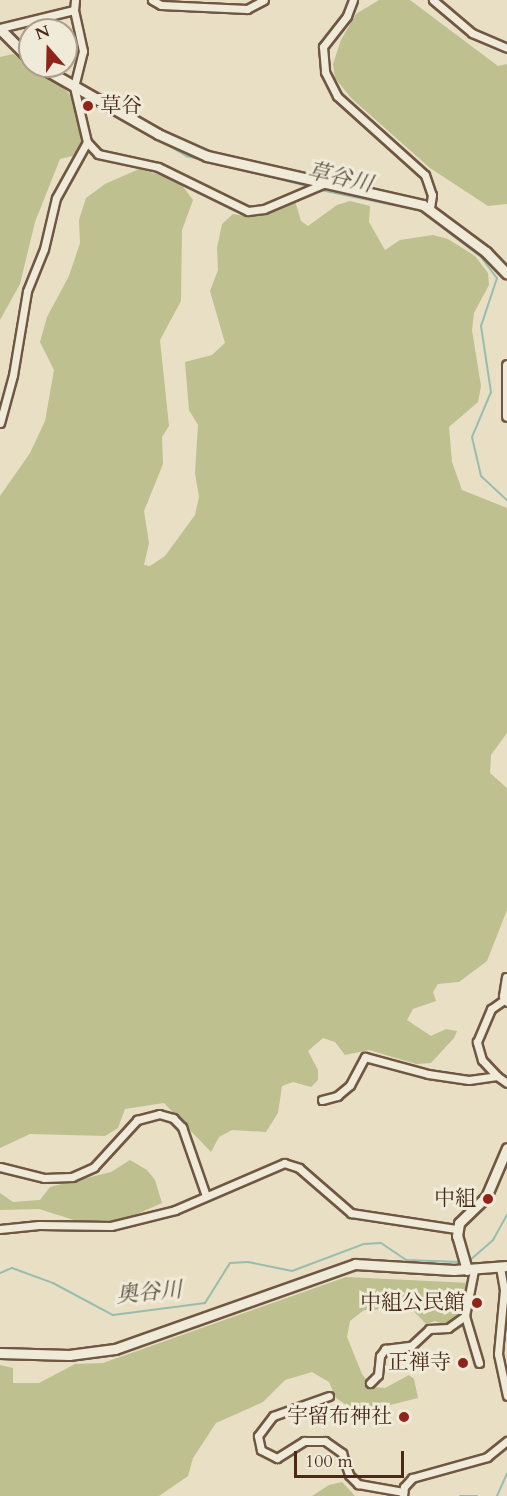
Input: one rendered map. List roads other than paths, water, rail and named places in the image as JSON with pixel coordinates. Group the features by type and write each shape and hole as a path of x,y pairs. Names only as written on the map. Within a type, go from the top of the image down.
{"main road":[{"path":"0,29 18,47"},
{"path":"59,78 207,156 317,187 405,198 430,208 486,252 507,274"},
{"path":"507,365 507,416"},
{"path":"470,1270 456,1229 463,1217 486,1197 507,1148"},
{"path":"0,1353 69,1355 115,1349 355,1264 470,1270 503,1267"}],"street":[{"path":"75,0 74,10 83,51 74,87 87,142 98,154 158,167 248,211 264,209 317,187"},
{"path":"152,0 161,5 248,9 264,0"},
{"path":"353,0 347,16 323,46 325,72 338,96 426,175 432,195 430,208"},
{"path":"433,0 472,33 507,48"},
{"path":"0,29 74,10"},
{"path":"0,423 13,375 27,291 44,249 56,198 87,142"},
{"path":"506,977 506,1001 491,1009 477,1042 482,1060 507,1083"},
{"path":"322,1100 337,1096 350,1085 365,1057 469,1080 497,1076"},
{"path":"0,1167 44,1178 72,1177 94,1167 137,1120 159,1114 182,1127 206,1196"},
{"path":"0,1229 39,1225 111,1226 175,1210 272,1166 289,1164 351,1212 456,1229"},
{"path":"503,1267 504,1290 498,1354 507,1396"},
{"path":"470,1270 465,1316 479,1363"},
{"path":"370,1383 378,1376 380,1356 385,1349 411,1346 429,1329 448,1328 465,1316"},
{"path":"329,1395 273,1416 258,1436 261,1450 277,1458 304,1441 325,1441 342,1454 349,1475 358,1484 403,1494 412,1478 487,1457 507,1441"}],"waterway":[{"name":"草谷川","path":"157,139 186,156 311,187"},
{"path":"316,189 421,211 481,257 497,278 481,326 491,392 472,437 481,476 507,500"},
{"name":"奥谷川","path":"469,1261 493,1240 507,1215"},
{"name":"奥谷川","path":"0,1273 12,1268 53,1283 113,1315 205,1303 230,1263 248,1262 292,1271 364,1244 381,1243 406,1260 459,1262"},
{"path":"497,1496 507,1474"},
{"path":"460,1496 477,1496"}],"place":[{"name":"草谷","path":"88,106"},
{"name":"中組","path":"488,1199"},
{"name":"中組公民館","path":"477,1303"},
{"name":"正禅寺","path":"463,1363"},
{"name":"宇留布神社","path":"404,1417"}]}
